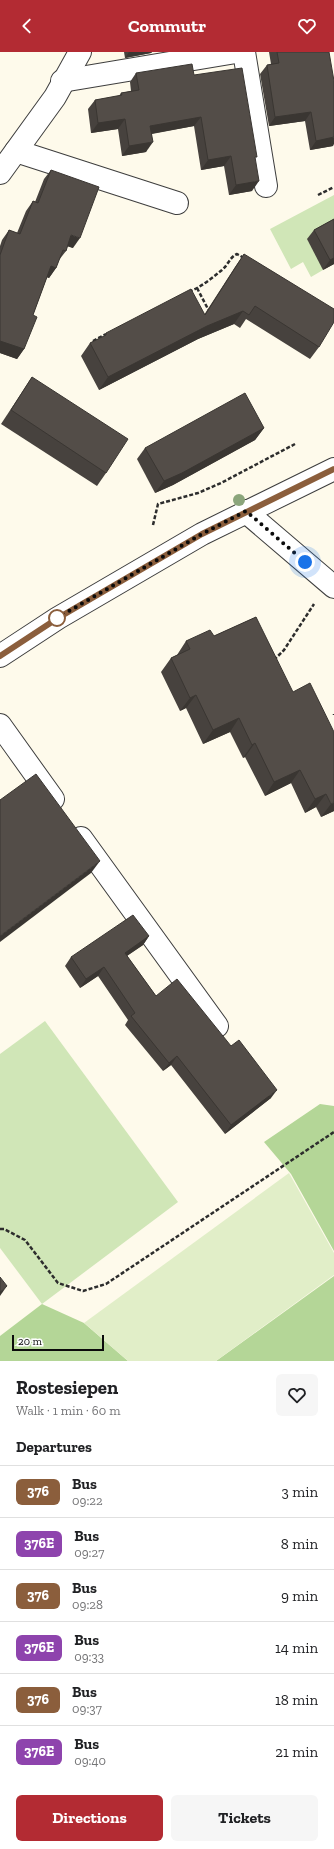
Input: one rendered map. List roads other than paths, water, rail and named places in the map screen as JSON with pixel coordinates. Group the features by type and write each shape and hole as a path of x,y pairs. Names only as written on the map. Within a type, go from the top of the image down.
{"street":[{"path":"0,173 55,97 62,81 80,52"},
{"path":"62,81 236,52"},
{"path":"244,52 266,186"},
{"path":"16,150 177,203"},
{"path":"0,656 65,614 202,534 334,469"},
{"path":"246,511 331,584"},
{"path":"0,725 217,1026"}]}
